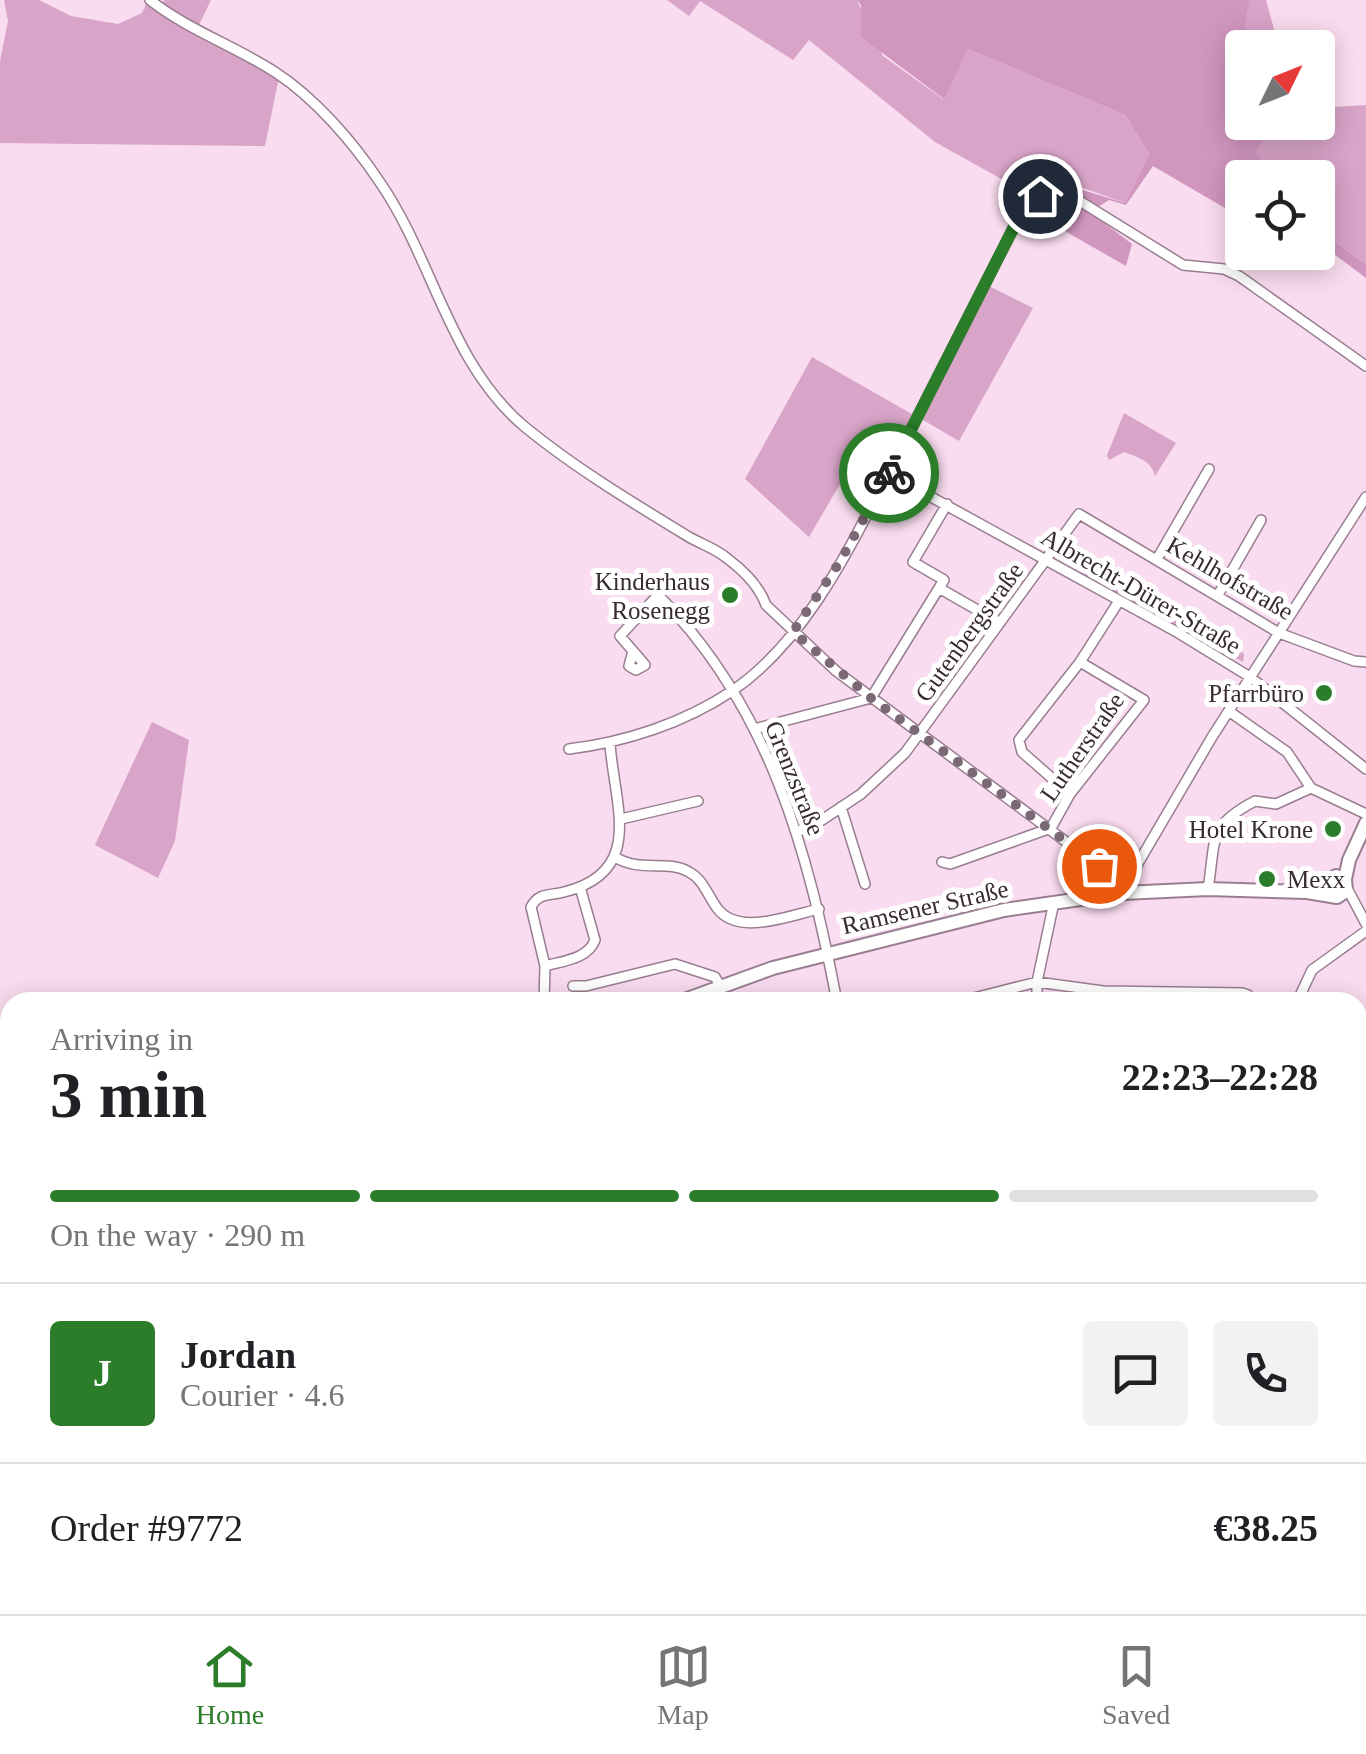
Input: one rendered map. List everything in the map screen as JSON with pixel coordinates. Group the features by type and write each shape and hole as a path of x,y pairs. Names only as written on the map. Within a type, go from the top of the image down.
{"main road":[{"path":"1338,886 1366,823"},
{"name":"Ramsener Straße","path":"707,992 828,953 1004,910 1123,889 1307,892 1338,886"}],"street":[{"path":"150,0 280,75 306,97 354,150 380,181 403,221 473,367 520,422 598,478 727,558 756,585 766,605 793,632 871,698 1051,828 1123,889 1250,677 1366,497"},
{"path":"569,749 610,744 698,710 734,690 793,632 841,560 1018,219 1030,203 1044,194 1064,192 1078,199 1183,265 1224,269 1239,276 1366,366"},
{"path":"1158,559 1209,469"},
{"name":"Albrecht-Dürer-Straße","path":"885,472 1250,677 1366,769"},
{"path":"754,728 871,698 944,580 913,562 946,504"},
{"name":"Kehlhofstraße","path":"1079,514 1279,632 1366,662"},
{"name":"Gutenbergstraße","path":"798,831 810,828 862,794 921,734 1079,514"},
{"path":"1218,595 1261,520"},
{"path":"939,588 1000,623"},
{"name":"Grenzstraße","path":"632,651 620,636 658,595 700,642 734,690 798,831 835,992"},
{"path":"1070,794 1022,752 1018,740 1080,662 1119,601"},
{"name":"Lutherstraße","path":"1051,828 1070,794 1144,700 1080,662"},
{"path":"1230,712 1287,752 1312,788 1366,814"},
{"path":"544,992 545,966 531,907 544,894 584,886 614,857 621,819 610,744"},
{"path":"1208,889 1222,821 1256,801 1276,804 1312,788"},
{"path":"621,819 698,801"},
{"path":"841,808 865,884"},
{"path":"942,862 950,864 1051,828"},
{"path":"614,857 634,867 691,872 717,909 733,922 760,922 819,909"},
{"path":"545,966 575,958 592,948 596,940 584,886"},
{"path":"1302,992 1312,970 1366,928 1338,886"},
{"path":"1037,992 1054,902"},
{"path":"574,986 674,964 715,977 721,987"},
{"path":"1003,992 1037,982 1081,992"}],"shaded area":[{"path":"4,0 39,0 71,16 118,24 142,13 147,2 279,77 265,146 0,143 0,61 8,21"},
{"path":"164,0 211,0 198,27 162,6"},
{"path":"667,0 857,0 883,56 943,99 968,49 1125,115 1149,154 1125,203 1025,167 1030,203 1023,191 935,142 809,40 793,60 700,1 689,16"},
{"path":"857,0 1249,0 1247,30 1225,30 1225,140 1264,140 1255,152 1261,160 1225,160 1225,208 1153,166 1126,205 1109,200 1090,212 1132,244 1126,266 1028,210 1033,175 1125,203 1149,154 1125,115 968,49 944,99 861,37 861,5"},
{"path":"1248,0 1266,0 1274,30 1247,30"},
{"path":"1366,105 1366,264 1335,242 1335,160 1242,160 1242,140 1335,140 1335,107"},
{"path":"1335,242 1366,264 1366,278 1335,255"},
{"path":"985,284 1033,308 959,441 918,417 903,445 873,428 809,537 745,479 812,357 917,417"},
{"path":"1124,413 1176,443 1155,476 1147,463 1124,452 1109,460 1107,455"},
{"path":"1085,562 1125,580 1228,641 1244,654 1243,662 1222,651 1220,654 1080,574"},
{"path":"152,722 189,740 175,841 158,878 95,845"}],"way so far":[{"path":"889,473 841,560 793,632 871,698 1099,866"}],"place":[{"name":"Kinderhaus Rosenegg","path":"730,595"},
{"name":"Pfarrbüro","path":"1324,693"},
{"name":"Hotel Krone","path":"1333,829"},
{"name":"Mexx","path":"1267,879"}],"route":[{"path":"889,473 1018,219 1040,196"}]}
